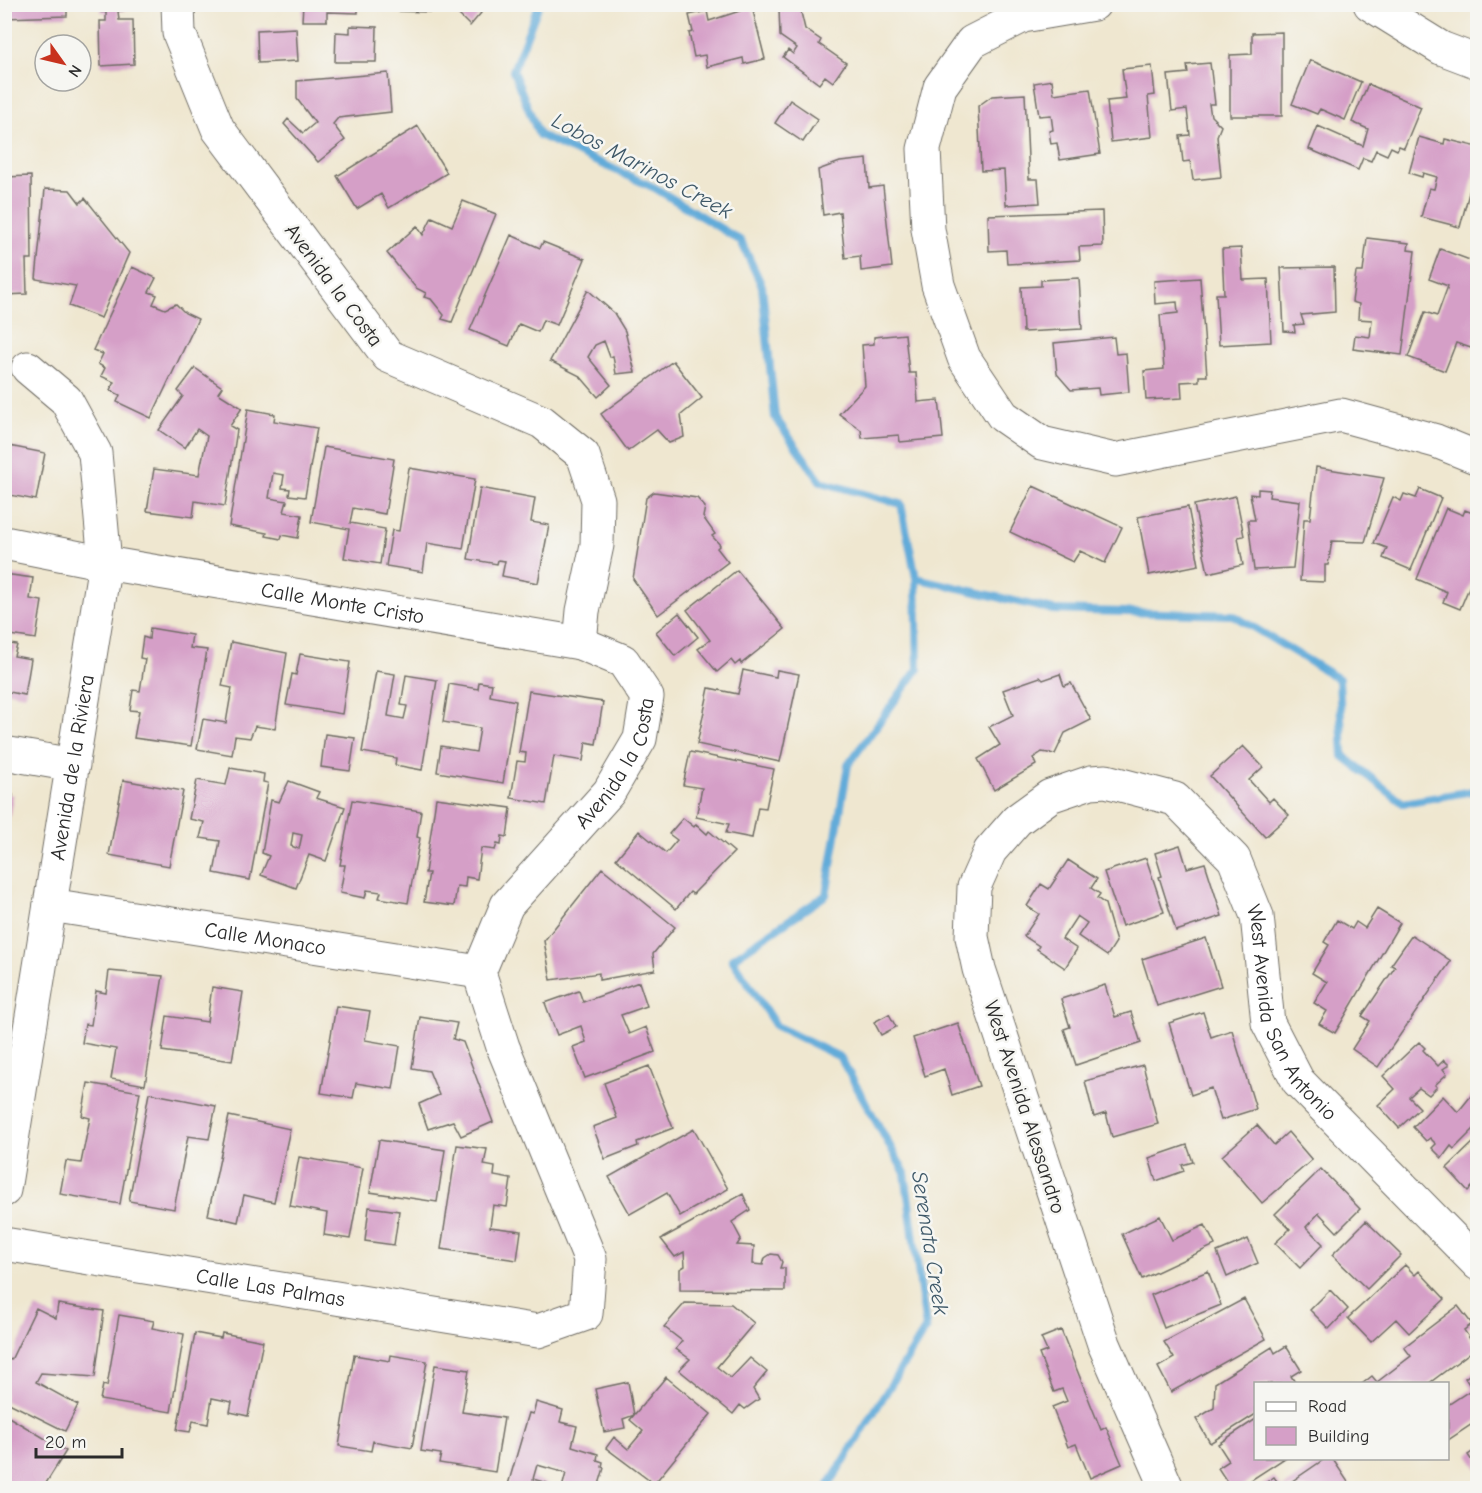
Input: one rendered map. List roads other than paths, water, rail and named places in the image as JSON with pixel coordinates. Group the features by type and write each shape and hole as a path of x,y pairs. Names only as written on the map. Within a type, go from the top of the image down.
{"street":[{"name":"Avenida la Costa","path":"178,4 179,33 218,129 388,356 542,422 583,455 598,500 597,545 583,611 580,643 623,661 647,697 640,739 609,792 507,905 479,972"},
{"path":"1094,4 1023,16 972,42 940,87 924,149 928,229 938,285 964,358 1003,416 1042,443 1115,460 1341,415 1436,441 1478,458"},
{"path":"1370,4 1441,48 1478,62"},
{"name":"Avenida de la Riviera","path":"4,1190 13,1085 50,905 105,563 95,453 66,400 28,368"},
{"name":"Calle Monte Cristo","path":"4,543 105,563 580,643"},
{"path":"4,753 73,765"},
{"name":"West Avenida San Antonio","path":"1106,781 1176,799 1234,860 1257,916 1268,1023 1298,1081 1478,1264"},
{"name":"West Avenida Alessandro","path":"1106,781 1077,785 1050,796 1033,806 1003,835 982,865 974,887 972,937 979,969 1104,1344 1167,1488"},
{"name":"Calle Monaco","path":"50,905 479,972"},
{"name":"Calle Las Palmas","path":"4,1244 537,1330 586,1314 590,1259 503,1047 479,972"}],"waterway":[{"name":"Lobos Marinos Creek","path":"539,4 513,71 539,135 655,188 741,241 762,286 775,417 821,482 901,504 916,578 1053,610 1233,615 1339,679 1343,756 1403,803 1478,790"},
{"name":"Serenata Creek","path":"827,1488 926,1328 905,1173 840,1057 776,1026 732,959 826,895 848,765 918,669 916,578"}]}
